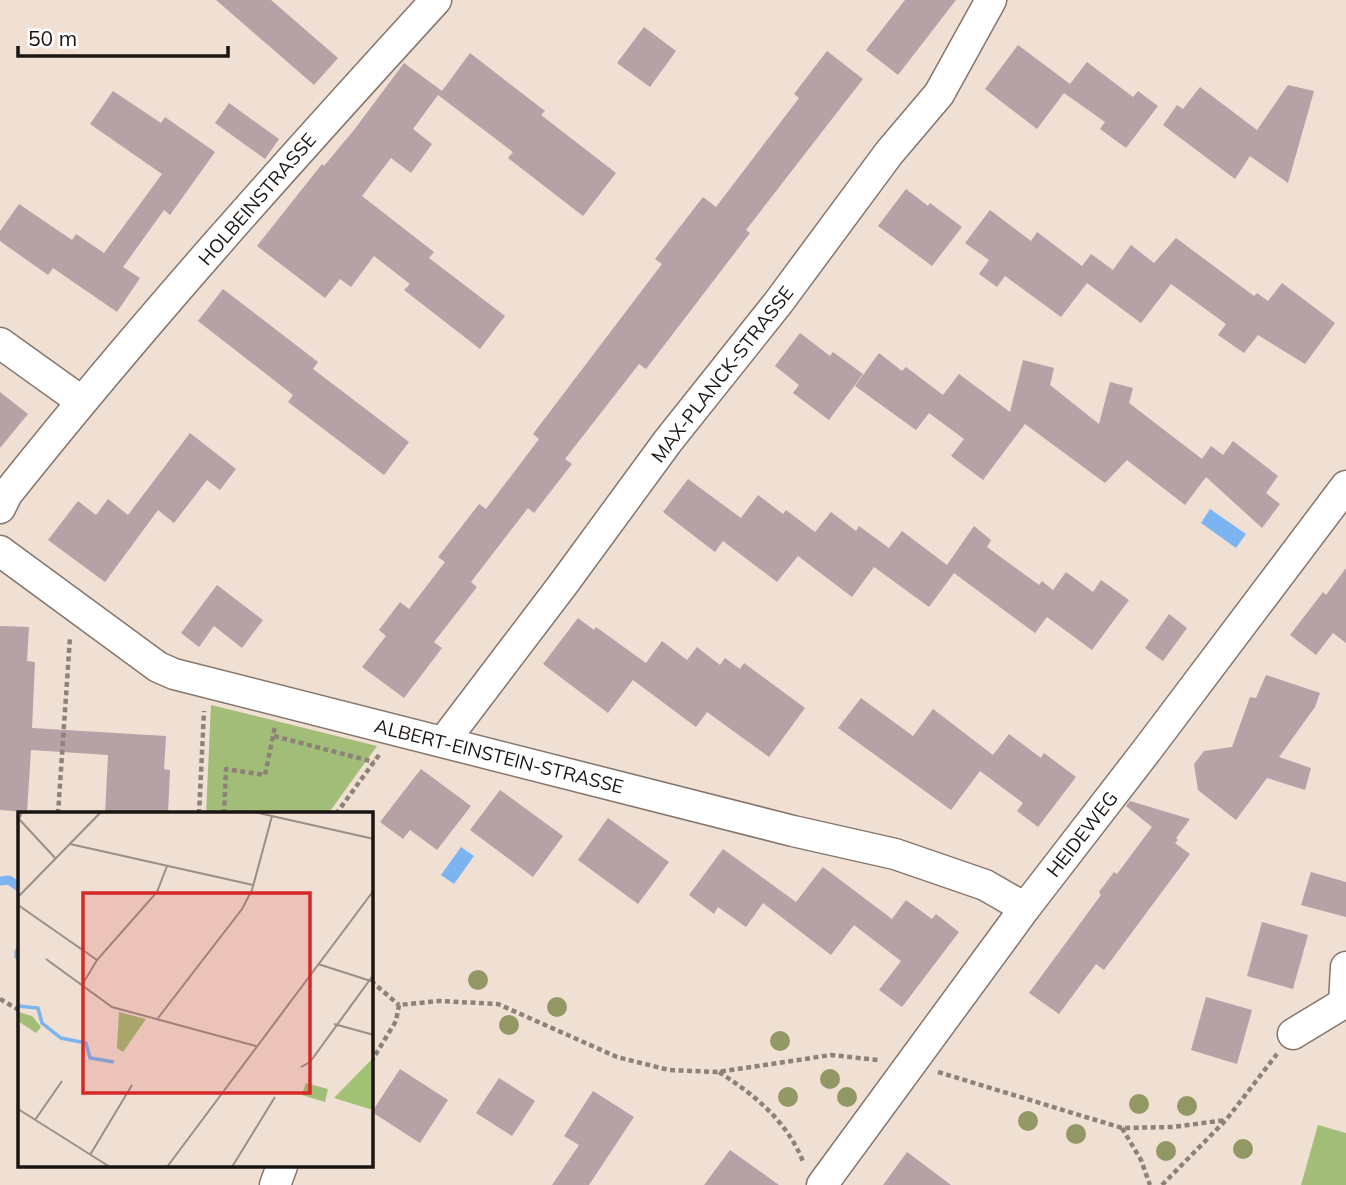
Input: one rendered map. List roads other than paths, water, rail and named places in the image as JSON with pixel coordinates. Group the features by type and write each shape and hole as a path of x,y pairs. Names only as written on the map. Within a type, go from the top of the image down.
{"street":[{"name":"HOLBEINSTRASSE","path":"0,508 81,401 310,137 436,0"},
{"name":"MAX-PLANCK-STRASSE","path":"444,741 668,441 778,303 889,153 939,94 990,0"},
{"path":"0,343 81,401"},
{"name":"HEIDEWEG","path":"815,1180 911,1065 1025,908 1346,486"},
{"name":"ALBERT-EINSTEIN-STRASSE","path":"0,551 158,667 174,674 793,831 895,854 985,886 1025,908"},
{"path":"1293,1034 1344,1003 1346,967"},
{"path":"275,1185 281,1168"}],"water":[{"path":"1210,509 1246,534 1236,548 1201,523"},
{"path":"461,847 474,856 454,884 441,875"}],"waterway":[{"path":"0,881 9,880 18,886"}]}
